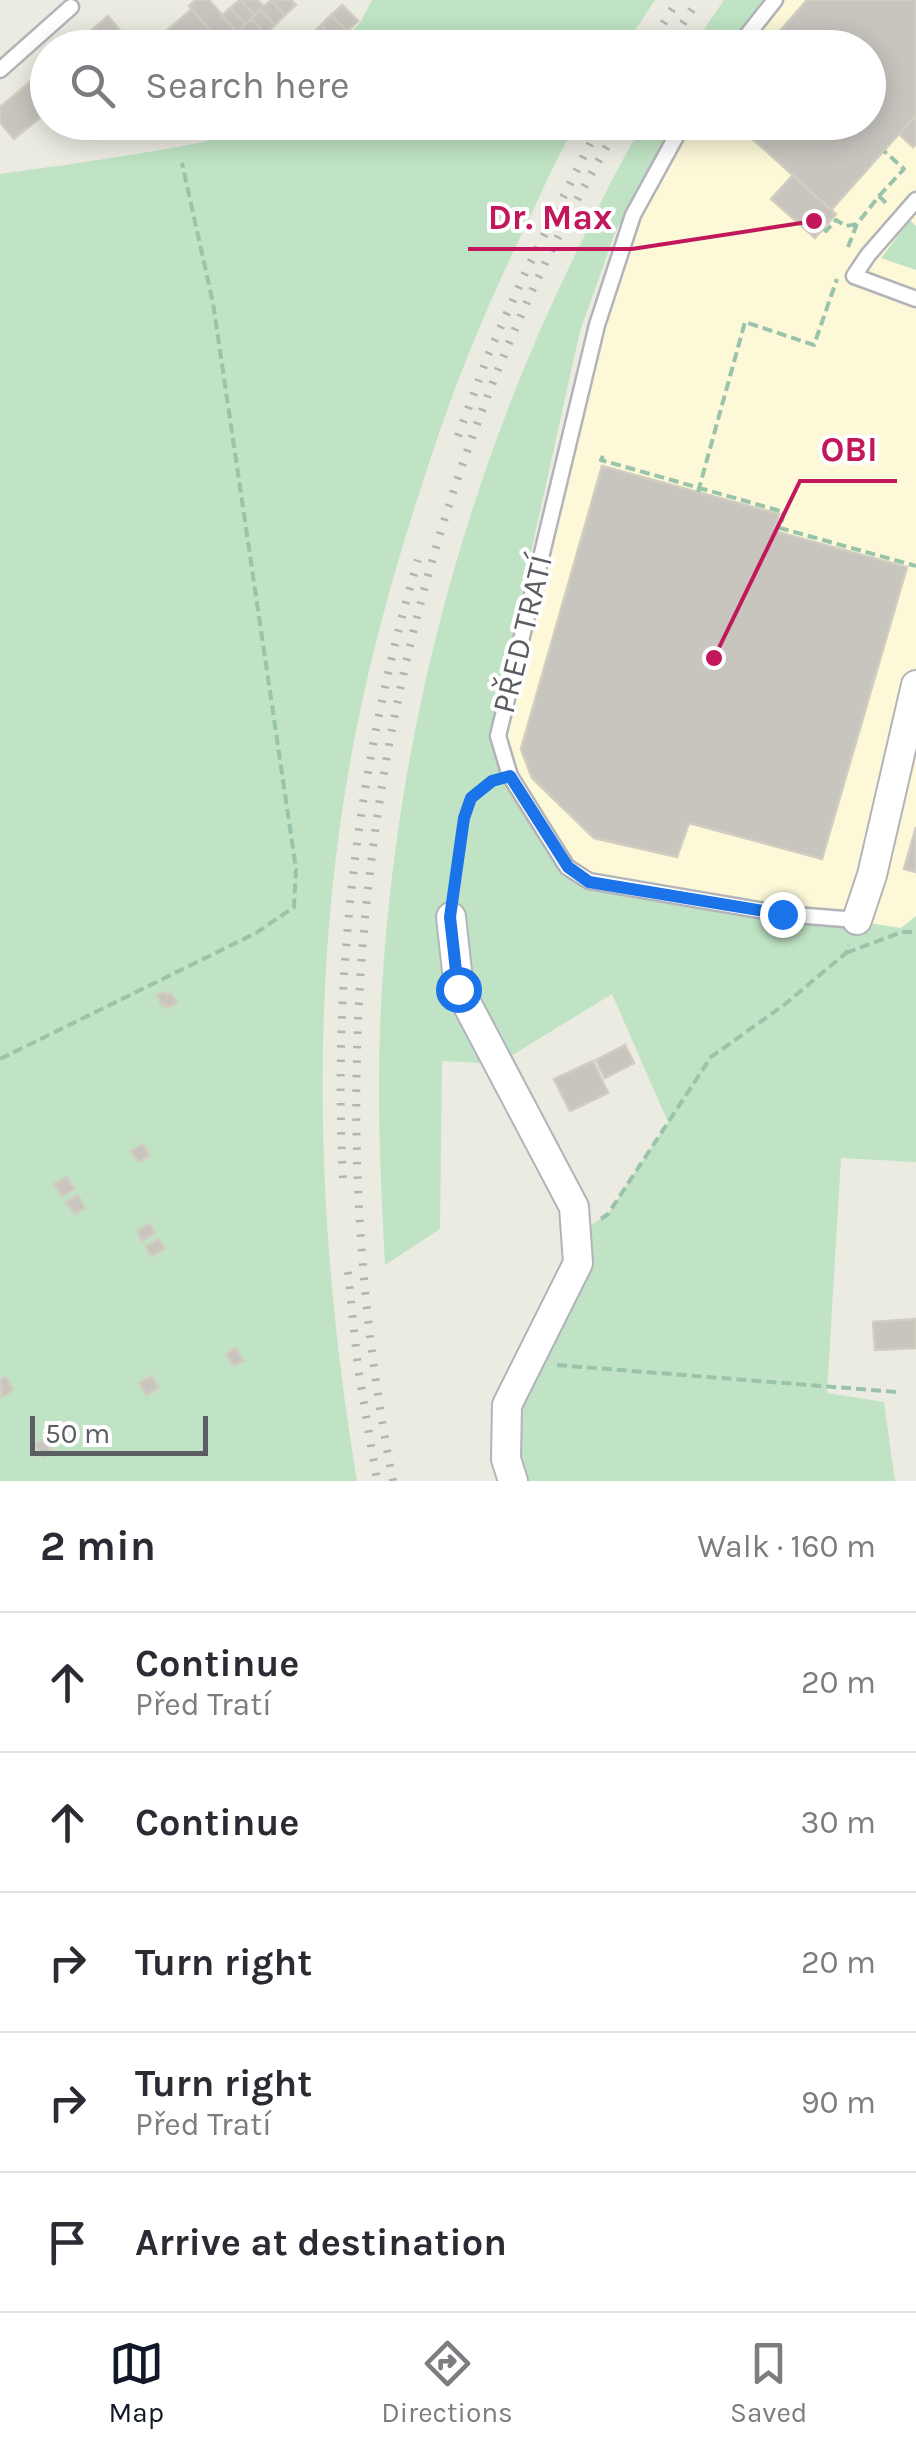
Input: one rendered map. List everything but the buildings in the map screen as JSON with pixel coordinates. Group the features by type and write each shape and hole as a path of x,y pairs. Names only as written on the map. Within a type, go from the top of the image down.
{"street":[{"path":"857,920 872,876 916,685"},
{"path":"450,917 458,989 574,1208 578,1263 507,1405 506,1460 513,1481"}],"lane":[{"path":"751,30 775,0"},
{"path":"46,30 71,8"},
{"path":"0,70 30,44"},
{"name":"PŘED TRATÍ","path":"674,140 633,216 597,326 498,736 510,776 568,867 589,882 782,914 857,920"},
{"path":"916,200 854,276 916,299"}],"path":[{"path":"844,258 857,224 904,168 884,152"},
{"path":"0,1060 256,933 294,907 296,870 213,303 182,163"},
{"path":"879,196 901,217"},
{"path":"824,228 826,231 836,220 846,226 857,224"},
{"path":"698,490 745,322 814,345 838,274"},
{"path":"603,456 602,460 698,490 784,512 780,528 916,566"},
{"path":"450,917 464,818 471,798 492,781 510,776"},
{"path":"846,953 857,920"},
{"path":"576,1236 608,1214 710,1056 784,1005 846,953 902,932 916,932"},
{"path":"528,1364 897,1392"}],"shaded area":[{"path":"775,0 916,0 916,916 901,928 614,886 567,867 510,776 498,736 597,325 633,215 675,140 886,140 886,30 751,30"}],"green space":[{"path":"372,0 655,0 635,30 353,30"},
{"path":"724,0 765,0 740,30 704,30"},
{"path":"210,140 568,140 502,275 442,423 379,632 345,791 332,889 323,1087 332,1285 357,1481 0,1481 0,174"},
{"path":"634,140 667,140 615,233 580,331 492,728 493,741 567,867 589,881 901,928 916,916 916,1162 841,1158 827,1393 884,1402 895,1481 513,1481 507,1405 576,1235 608,1214 668,1122 612,994 498,1064 442,1061 440,1229 385,1265 380,1030 386,930 415,731 437,633 496,441 532,348"},
{"path":"910,220 916,226 916,270 881,258"}],"railway":[{"path":"659,30 678,0"},
{"path":"679,30 698,0"},
{"path":"458,436 488,355 526,271 592,140"},
{"path":"393,1481 367,1308 356,1132 362,956 383,781 419,608 471,440 539,277 611,140"},
{"path":"343,1178 342,1022 354,865 380,711 418,560"},
{"path":"348,1272 358,1368 377,1481"}],"place":[{"name":"Dr. Max","path":"814,221"},
{"name":"OBI","path":"714,658"}],"route":[{"path":"458,989 450,917 464,818 471,798 492,781 510,776 568,867 589,882 782,914"}]}
